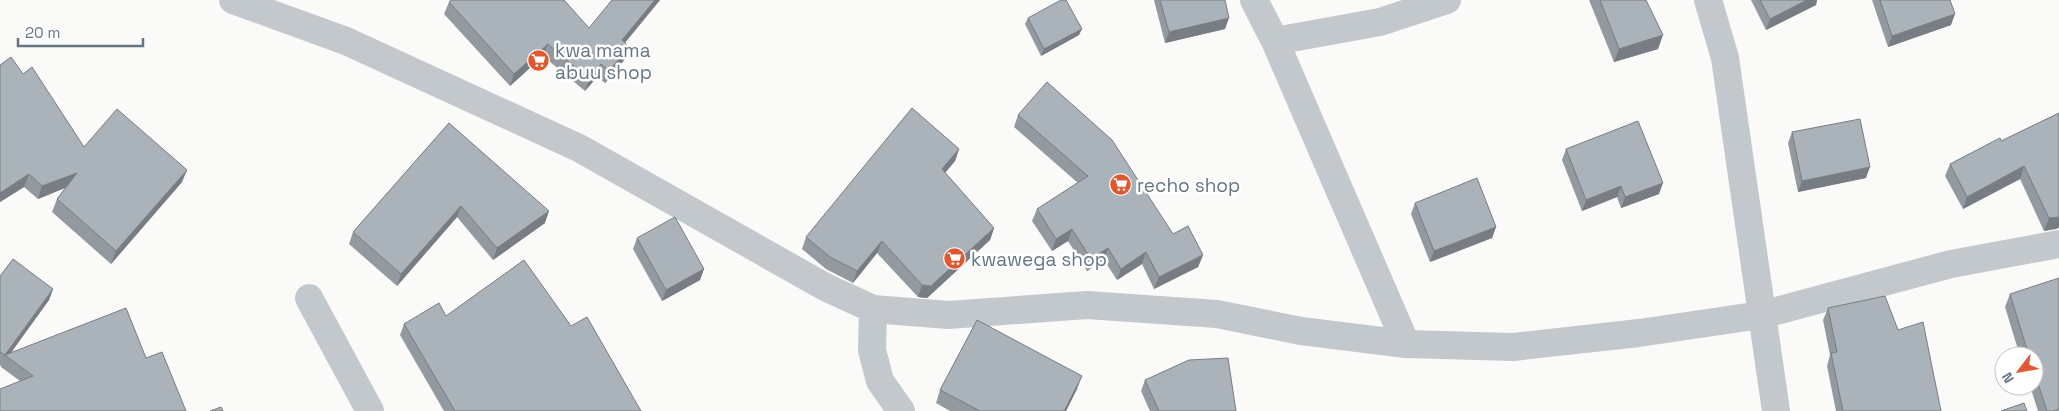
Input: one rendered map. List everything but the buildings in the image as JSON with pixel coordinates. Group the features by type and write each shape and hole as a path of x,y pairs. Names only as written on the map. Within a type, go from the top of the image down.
{"street":[{"path":"233,0 346,41 579,148 827,288 872,309 948,315 1087,305 1217,314 1301,331 1406,344 1513,347 1639,333 1761,315 1951,264 2059,244"},
{"path":"1254,0 1275,41 1406,344"},
{"path":"1275,41 1380,22 1446,0"},
{"path":"1708,0 1725,58 1776,411"},
{"path":"309,298 370,411"},
{"path":"872,309 872,350 880,381 901,411"}],"place":[{"name":"kwa mama abuu shop","path":"539,61"},
{"name":"recho shop","path":"1121,185"},
{"name":"kwawega shop","path":"955,259"}]}
